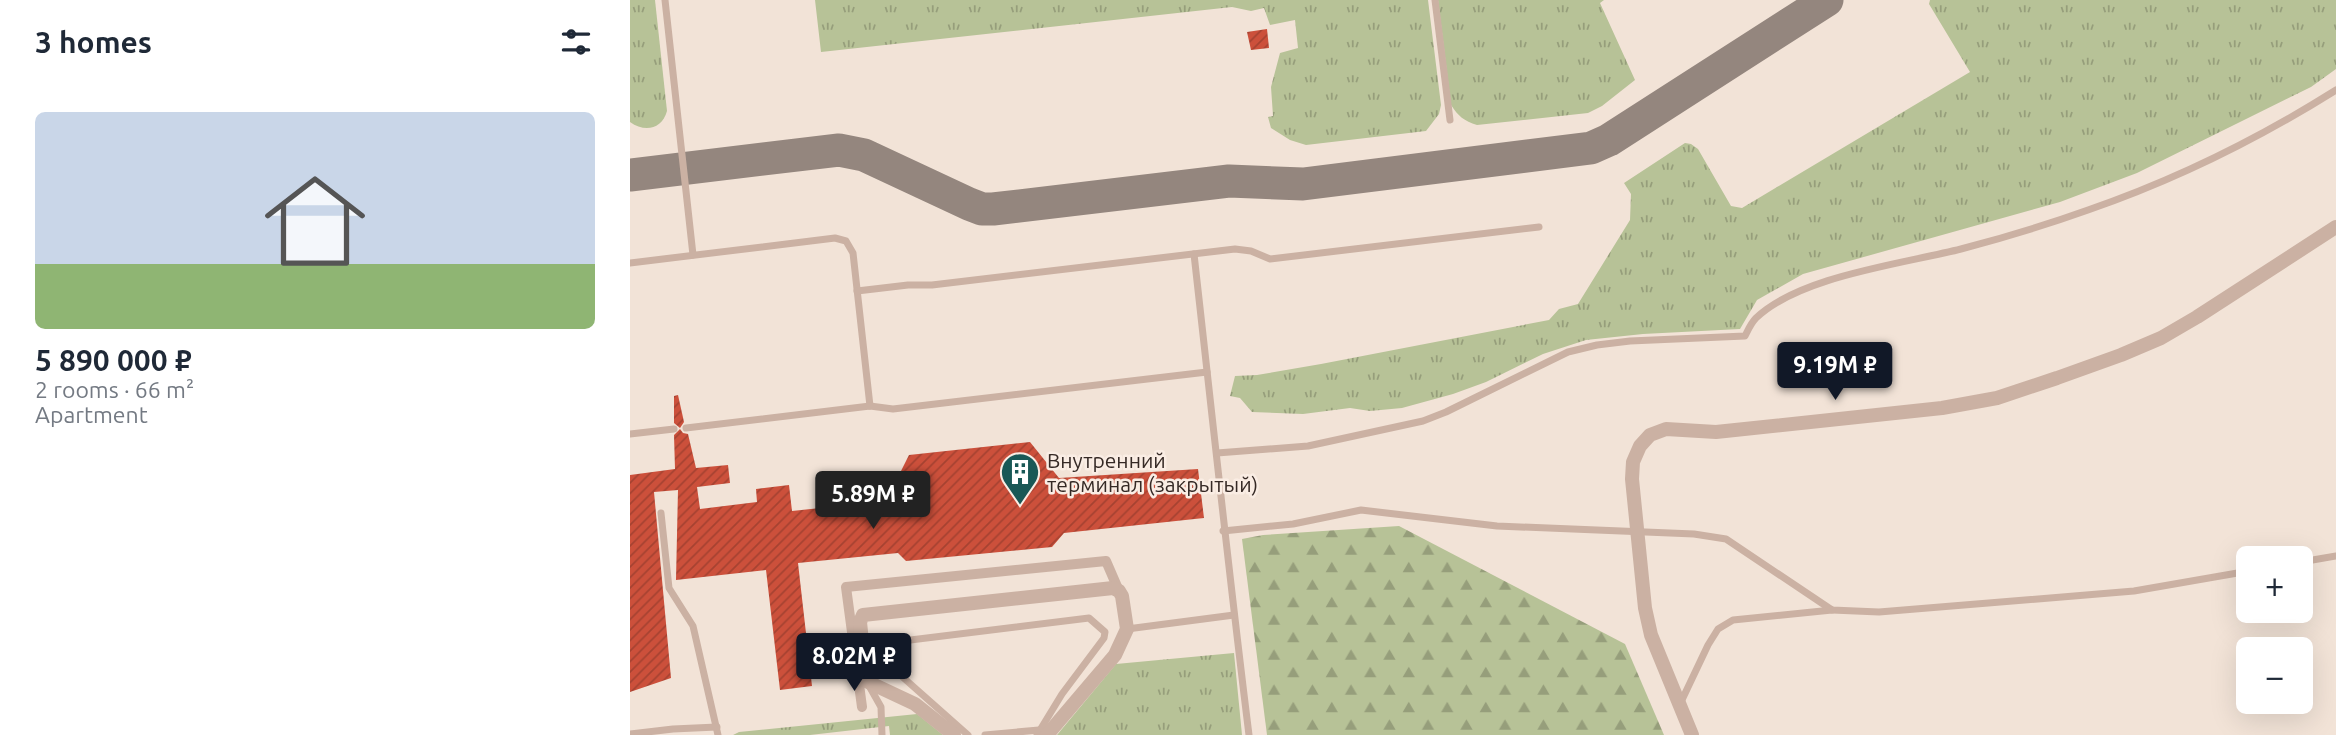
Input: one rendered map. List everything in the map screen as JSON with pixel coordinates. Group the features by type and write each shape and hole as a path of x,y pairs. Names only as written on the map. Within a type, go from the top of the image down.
{"street":[{"path":"1692,735 1651,635 1645,608 1632,479 1633,462 1640,446 1650,435 1665,429 1716,432 1794,425 1942,408 1997,398 2108,360 2161,338 2336,227"},
{"path":"862,707 846,587 1106,561 1122,596 1127,629 1115,655 1041,733"},
{"path":"954,735 915,704 866,681 860,622 863,615 1113,588 1119,591"}],"lane":[{"path":"665,0 693,255"},
{"path":"1435,0 1450,120"},
{"path":"1217,453 1308,446 1423,421 1568,352 1597,345 1745,336 1755,319 1782,300 1800,292 1846,276 1963,248 2087,210 2160,183 2229,151 2336,90"},
{"path":"857,291 932,285 1235,249 1251,251 1270,259 1539,227"},
{"path":"630,263 841,239 850,245 853,253 870,406"},
{"path":"1194,254 1217,453 1223,531 1249,735"},
{"path":"686,428 870,406 893,409 1207,372"},
{"path":"630,434 674,429"},
{"path":"1223,531 1293,524 1361,510 1497,526 1694,534 1726,540 1832,610"},
{"path":"630,734 673,729 717,731 693,626 669,588 661,513"},
{"path":"2313,560 2336,556"},
{"path":"1680,705 1708,645 1718,629 1733,620 1832,610 1879,612 2134,591 2236,573"},
{"path":"1127,629 1234,615"},
{"path":"968,735 880,657 880,647 886,643 1089,618 1105,632 1104,638 1062,694 1041,733 985,735"},
{"path":"866,681 881,706 882,735"}],"green space":[{"path":"630,0 655,0 667,111 661,122 647,128 630,122"},
{"path":"815,0 1428,0 1441,105 1439,114 1426,131 1306,145 1290,140 1271,128 1268,117 1273,116 1271,87 1280,53 1298,48 1295,20 1270,25 1264,8 1251,11 1232,7 821,52"},
{"path":"1438,0 1604,0 1600,3 1635,80 1602,106 1588,113 1477,125 1472,123 1462,118 1451,105"},
{"path":"1930,0 2336,0 2336,69 2311,87 2137,173 2060,202 1803,274 1757,300 1740,329 1586,340 1543,354 1486,382 1402,408 1370,411 1350,408 1303,414 1252,412 1240,398 1230,396 1235,376 1321,364 1549,320 1559,309 1578,304 1630,220 1631,194 1624,183 1685,143 1698,149 1731,206 1742,208 1970,72 1929,4"},
{"path":"1399,526 1625,644 1664,735 1267,735 1242,539 1263,535"},
{"path":"1234,653 1242,735 1057,735 1116,664"},
{"path":"917,714 943,735 890,735 889,726 810,735 733,735 739,732"}],"building":[{"path":"1267,29 1269,48 1251,50 1247,32"},
{"path":"678,395 684,422 680,428 674,423 674,396"},
{"path":"680,429 688,434 696,468 728,465 730,483 697,487 700,509 757,502 756,489 789,485 792,511 886,501 909,455 1030,442 1059,478 1198,469 1204,518 1064,533 1052,547 906,561 898,553 798,563 812,686 780,690 766,570 676,580 678,490 654,492 671,678 630,692 630,475 675,469 674,435"}],"taxiway":[{"path":"630,175 839,150 864,155 969,204 982,209 993,209 1229,181 1303,184 1591,148 1609,140 1827,0"}],"place":[{"name":"Внутренний терминал (закрытый)","path":"1020,506"}]}
